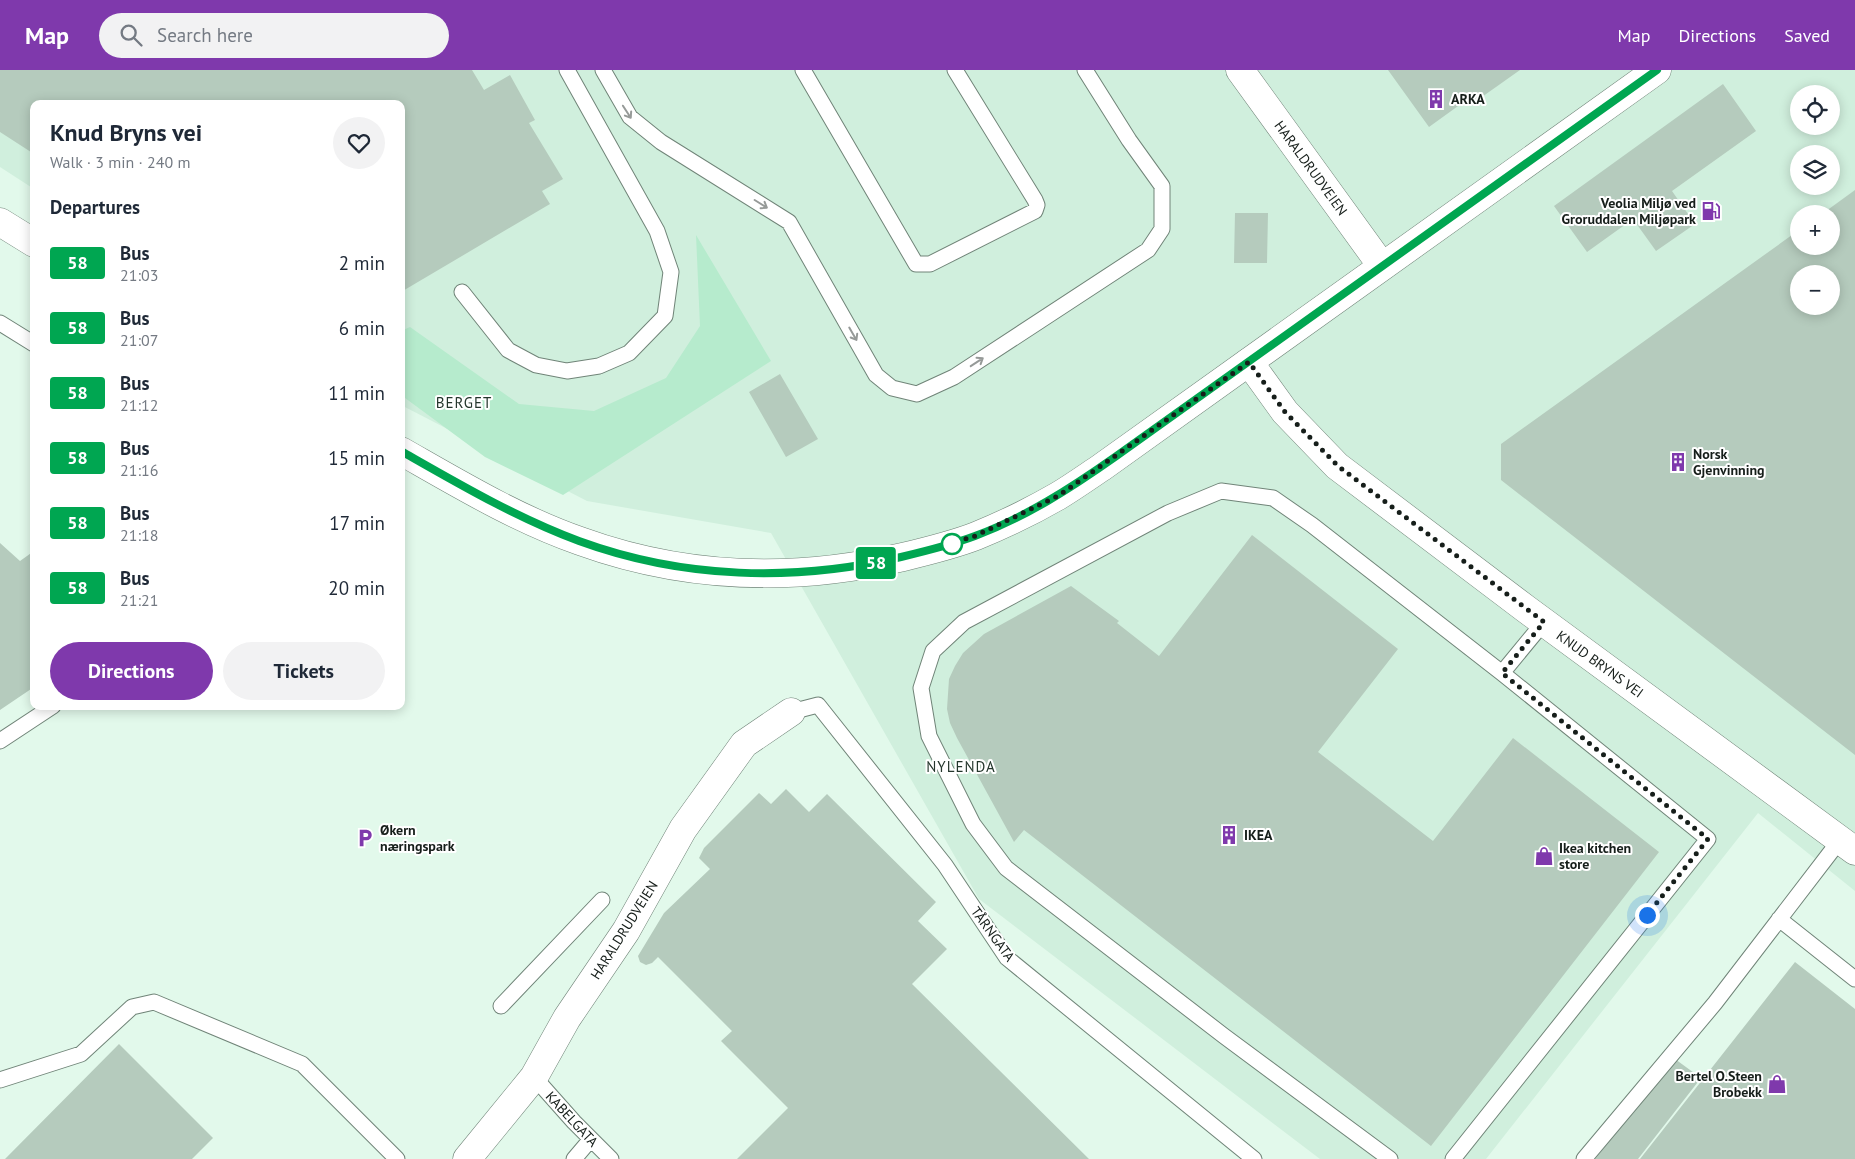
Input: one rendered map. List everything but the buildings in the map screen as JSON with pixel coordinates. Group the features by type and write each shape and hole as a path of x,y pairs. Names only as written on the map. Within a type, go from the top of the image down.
{"street":[{"name":"HARALDRUDVEIEN","path":"1240,70 1382,266"},
{"path":"405,453 482,497 580,542 634,558 678,567 735,573 780,574 840,569 940,547 975,536 1042,504 1058,496 1102,467 1657,70"},
{"path":"0,222 30,241"},
{"name":"KNUD BRYNS VEI","path":"1249,362 1285,412 1338,466 1544,622 1847,846"},
{"name":"HARALDRUDVEIEN","path":"467,1159 534,1077 567,1018 626,930 684,829 744,744 791,712"}],"lane":[{"path":"462,292 508,350 536,365 567,371 600,366 629,352 665,316 671,272 657,231 566,70"},
{"path":"603,70 630,118 661,142 789,222 876,375 892,388 917,394 954,377 1148,250 1162,229 1162,186 1129,140 1086,70"},
{"path":"804,70 916,264 923,266 1035,210 1037,205 955,70"},
{"path":"0,323 30,342"},
{"path":"1390,1159 1224,1036 1006,868 973,824 929,736 921,688 933,651 964,622 1168,513 1221,491 1273,498 1312,524 1502,673 1708,839 1454,1159"},
{"path":"1502,673 1544,622"},
{"name":"TÅRNGATA","path":"791,712 818,705 945,864 1007,958 1254,1159"},
{"path":"0,741 47,710"},
{"path":"1584,1159 1715,1003 1779,919 1847,846"},
{"path":"501,1006 602,900"},
{"path":"1779,919 1855,979"},
{"path":"0,1080 81,1054 132,1007 154,1002 302,1064 397,1159"},
{"name":"KABELGATA","path":"534,1077 611,1159"},
{"path":"574,1159 591,1139"}],"shaded area":[{"path":"0,70 1855,70 1855,891 1758,813 1486,1159 1320,1159 979,899 771,533 587,501 405,407 405,100 30,100 30,186 0,167"}],"green space":[{"path":"696,235 771,361 563,495 485,457 405,398 405,329 410,327 519,404 594,411 666,378 700,326"}],"bus line":[{"name":"58","path":"405,453 482,497 580,542 634,558 678,567 735,573 780,574 840,569 932,550 975,536 1058,496 1657,70"}],"place":[{"name":"ARKA","path":"1436,99"},
{"name":"Veolia Miljø ved Groruddalen Miljøpark","path":"1711,211"},
{"name":"Norsk Gjenvinning","path":"1678,462"},
{"name":"IKEA","path":"1229,835"},
{"name":"Økern næringspark","path":"365,838"},
{"name":"Ikea kitchen store","path":"1544,856"},
{"name":"Bertel O.Steen Brobekk","path":"1777,1084"}],"district":[{"name":"BERGET","path":"464,403"},
{"name":"NYLENDA","path":"961,767"}],"route":[{"path":"952,544 946,545 975,536 1058,496 1102,467 1249,362 1285,412 1338,466 1544,622 1502,673 1708,839 1647,915"}]}
